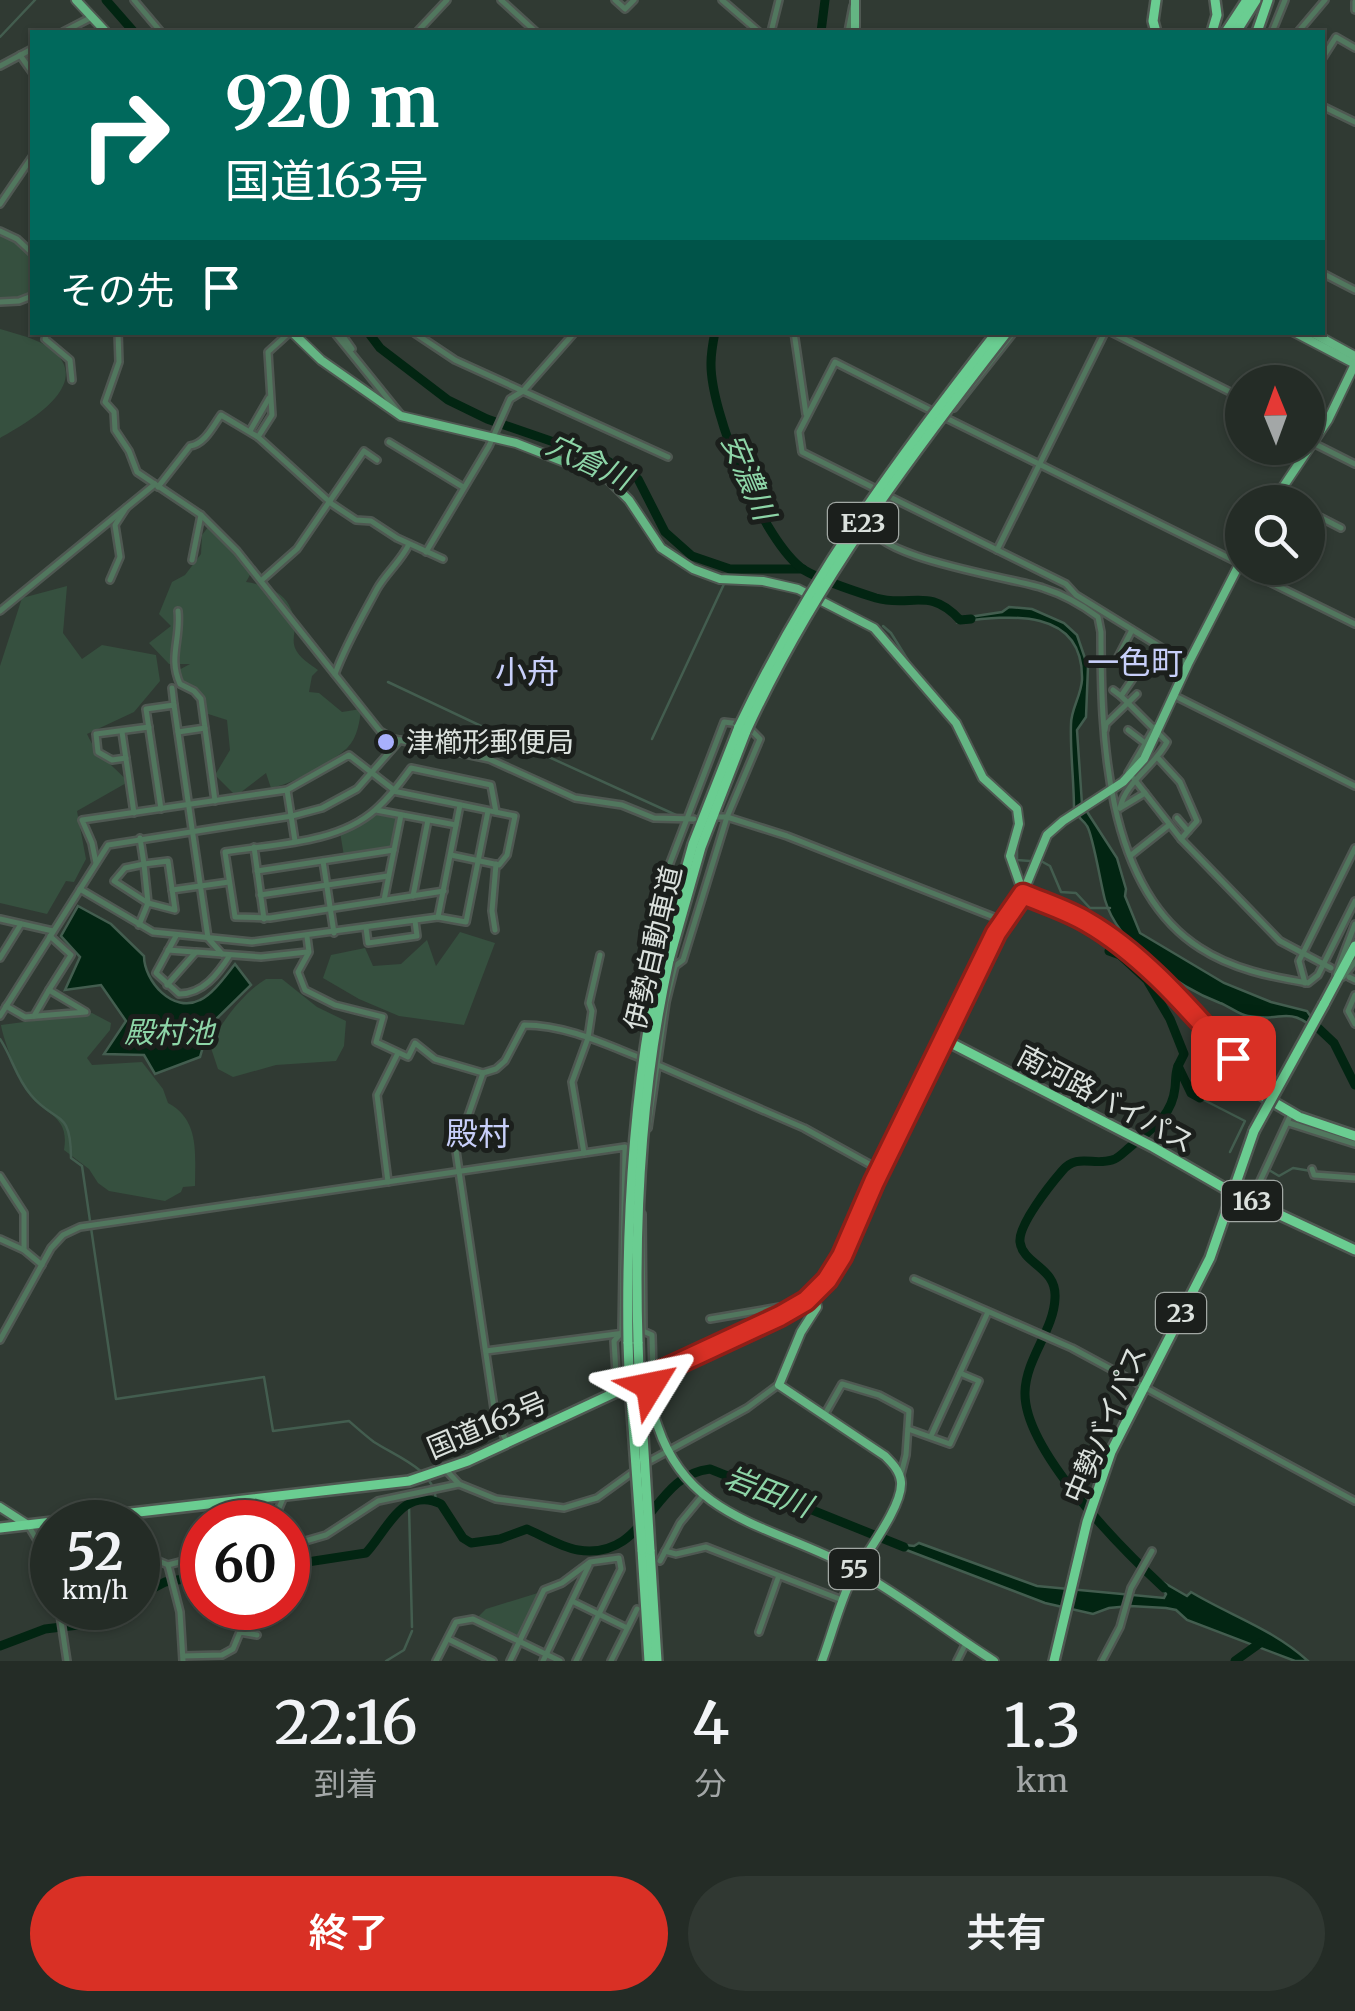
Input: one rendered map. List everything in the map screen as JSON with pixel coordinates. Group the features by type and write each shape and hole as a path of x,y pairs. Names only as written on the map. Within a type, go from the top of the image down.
{"highway":[{"path":"1153,0 1153,30"},
{"path":"1212,30 1215,0"},
{"path":"1227,30 1247,0"},
{"path":"1237,30 1256,0"},
{"path":"1258,30 1268,0"},
{"name":"伊勢自動車道","path":"657,1661 634,1370 637,1209 642,1122 656,1024 693,844 789,628 850,527 995,335"},
{"name":"伊勢自動車道","path":"742,729 857,531 1009,335"},
{"path":"1023,894 1082,919 1129,954 1206,1028 1263,1096 1290,1118 1355,1136"},
{"name":"国道163号","path":"160,1511 399,1482 446,1470 786,1313 814,1294 842,1256 943,1039 1004,921 1023,894"},
{"name":"中勢バイパス","path":"1054,1661 1098,1490 1142,1388 1210,1258 1254,1132 1355,946"},
{"name":"南河路バイパス","path":"943,1039 1233,1193 1355,1250"},
{"name":"国道163号","path":"0,1528 28,1525"},
{"name":"伊勢自動車道","path":"646,1550 649,1661"}],"main road":[{"path":"76,0 104,30"},
{"path":"852,30 854,2"},
{"path":"294,335 320,360 401,416 493,435 608,480 630,500 662,548 693,569 714,577 798,589 874,628 956,722 983,778 1017,809 1019,824 1010,856 1023,894"},
{"path":"1300,335 1355,364 1325,422"},
{"path":"1317,335 1355,356"},
{"path":"1023,894 1048,835 1138,766 1229,585"},
{"path":"814,1294 817,1307 801,1332 778,1385 885,1456 900,1478"},
{"name":"55","path":"653,1375 652,1404 668,1452 700,1493 738,1518 857,1570 994,1661"},
{"name":"55","path":"822,1661 842,1600 899,1494 900,1478"},
{"path":"0,1507 28,1525"}],"street":[{"path":"134,0 159,30"},
{"path":"419,30 447,0"},
{"path":"501,0 534,30"},
{"path":"615,0 625,9 634,0"},
{"path":"772,30 779,0"},
{"path":"1273,30 1285,0"},
{"path":"1301,30 1325,0"},
{"path":"725,1 750,30"},
{"path":"67,30 92,17"},
{"path":"1326,47 1336,37 1355,48"},
{"path":"0,66 30,49"},
{"path":"20,55 30,69"},
{"path":"1325,107 1355,122"},
{"path":"0,204 30,160"},
{"path":"0,231 30,251"},
{"path":"1325,275 1355,290"},
{"path":"0,302 30,297"},
{"path":"46,335 45,339 70,360 72,380"},
{"path":"118,335 119,365 104,402 114,412 115,430 137,472 201,515 262,580 380,731 400,740 488,759 575,798 622,806 654,818 691,818"},
{"path":"258,437 272,416 268,352 288,335"},
{"path":"339,335 401,416"},
{"path":"417,335 454,360 668,457"},
{"path":"426,552 510,398 522,391 573,335"},
{"path":"794,335 807,418"},
{"path":"1009,335 888,496 870,524 874,536 922,558 1043,588 1098,617 1102,632 1104,733 1112,789 1130,856 1154,904 1192,942 1235,965 1278,980 1313,982 1327,966 1355,902"},
{"path":"997,550 1106,335"},
{"path":"1114,335 1225,390"},
{"path":"1188,664 1076,595 1066,584 802,452 798,436 835,362 1225,556"},
{"path":"250,432 271,395"},
{"path":"0,611 76,547 104,529 115,514 156,485 190,446 196,446 207,436 222,414 258,437 354,519 371,521 443,559"},
{"path":"388,442 463,487"},
{"path":"262,580 297,549 364,452 378,460"},
{"path":"1325,452 1355,464"},
{"path":"110,580 120,560 115,525 128,506"},
{"path":"192,560 201,515"},
{"path":"1325,520 1342,528"},
{"path":"334,676 378,587 397,567 409,544"},
{"path":"1281,585 1355,624"},
{"path":"178,611 179,636 172,662 180,684 200,696 215,801"},
{"path":"1090,611 1106,612"},
{"path":"1121,696 1136,674 1117,659 1132,630"},
{"path":"172,688 208,938 226,955"},
{"path":"1113,690 1166,742 1158,758 1123,794 1118,808"},
{"path":"1104,733 1106,724 1138,694"},
{"path":"1173,696 1355,786"},
{"path":"161,809 146,709 174,705"},
{"path":"733,721 753,730 760,739 727,817 683,960 668,962 652,963 648,953 670,863 691,818 724,722 733,721"},
{"path":"126,758 112,760 98,752 96,734 149,727"},
{"path":"178,732 205,728"},
{"path":"122,730 134,813"},
{"path":"1128,730 1145,743"},
{"path":"1128,773 1156,730"},
{"path":"0,1016 108,845 292,816 337,802 373,774 400,740"},
{"path":"96,863 82,820 288,790 349,756 394,790 515,816 507,855 500,865 451,855"},
{"path":"1158,758 1180,782 1196,820 1180,838"},
{"path":"80,888 139,925 176,936 263,942 438,918 466,922 492,811 491,785 410,768 376,810 341,830 226,852 235,917 264,918 444,891"},
{"path":"1134,780 1180,838 1280,941 1327,966"},
{"path":"288,790 296,841"},
{"path":"1118,808 1145,793"},
{"path":"438,918 460,805"},
{"path":"376,810 456,825"},
{"path":"384,901 400,814"},
{"path":"716,817 786,836 1004,921"},
{"path":"1178,818 1188,832"},
{"path":"413,896 428,820"},
{"path":"1130,856 1169,825"},
{"path":"139,925 148,903 140,838"},
{"path":"254,848 264,918"},
{"path":"1306,983 1298,966 1355,848"},
{"path":"257,872 394,850"},
{"path":"168,861 172,890 176,910 148,903 114,882 124,868 168,861"},
{"path":"323,862 334,933"},
{"path":"495,930 492,910 496,864"},
{"path":"260,895 388,876"},
{"path":"172,890 230,882"},
{"path":"0,919 51,933 71,955 34,1016"},
{"path":"366,928 368,943 417,936 415,921"},
{"path":"0,958 21,924"},
{"path":"1331,991 1355,924"},
{"path":"176,936 156,970 179,994 194,992 221,970 226,955"},
{"path":"307,937 310,952 298,970 305,990 335,1005 383,1017 376,1042 398,1054 408,1057 415,1044 435,1059 484,1073 506,1061 524,1026 548,1026 656,1064 804,1128 880,1170"},
{"path":"168,950 271,957 310,952"},
{"path":"167,985 196,952"},
{"path":"584,1153 572,1082 588,1038 592,1011 589,1003 600,955"},
{"path":"643,1331 642,1196 668,962"},
{"path":"1331,991 1355,962"},
{"path":"6,1006 24,1018 86,1012 50,990"},
{"path":"1355,995 1348,1011 1355,1024"},
{"path":"1350,1007 1355,1015"},
{"path":"388,1182 377,1095 398,1054"},
{"path":"484,1073 456,1151 495,1415 507,1443"},
{"path":"1255,1192 1290,1118 1355,1144"},
{"path":"0,1340 55,1244 80,1228 625,1148 622,1332 614,1343 617,1391"},
{"path":"1312,1171 1355,1178"},
{"path":"0,1176 24,1213 24,1250"},
{"path":"0,1239 24,1250 42,1265"},
{"path":"914,1279 1050,1338 1355,1501"},
{"path":"710,1319 780,1308 786,1313"},
{"path":"932,1436 988,1312"},
{"path":"486,1352 643,1331 652,1334 653,1375"},
{"path":"908,1428 950,1444 978,1382 960,1373"},
{"path":"824,1415 842,1384 910,1410 900,1478"},
{"path":"446,1470 460,1484 496,1500 564,1508 597,1498 778,1385"},
{"path":"310,1540 326,1535 378,1500 460,1484"},
{"path":"660,1562 700,1493"},
{"path":"282,1500 284,1496"},
{"path":"664,1552 676,1554 706,1547 842,1600"},
{"path":"1102,1661 1113,1643 1130,1591 1152,1552"},
{"path":"510,1661 544,1590 562,1583 590,1562 620,1558 620,1569 576,1661"},
{"path":"544,1658 590,1562"},
{"path":"160,1563 169,1568 180,1564"},
{"path":"169,1568 180,1612 183,1658 222,1655 233,1650 240,1632 257,1635"},
{"path":"758,1632 778,1577"},
{"path":"572,1601 627,1628"},
{"path":"611,1661 637,1608"},
{"path":"436,1661 456,1622 473,1619 544,1658 560,1661"},
{"path":"63,1630 67,1661"},
{"path":"448,1639 493,1661"},
{"path":"958,1661 966,1643"}],"shaded area":[{"path":"0,234 17,240 30,253 30,293 0,300"},
{"path":"0,329 51,349 63,362 66,376 52,401 0,438"},
{"path":"209,526 230,540 246,558 251,573 246,582 272,589 290,606 295,648 318,670 312,676 309,692 319,693 342,712 361,709 354,739 333,759 271,788 266,773 236,796 215,775 230,750 227,720 205,713 200,693 180,680 177,671 190,664 169,664 149,643 171,626 159,614 172,582 185,575 201,554 202,535"},
{"path":"67,586 63,633 82,659 102,645 156,655 160,681 134,712 87,734 100,754 128,782 77,811 86,859 74,882 66,881 47,914 0,903 0,666 22,598"},
{"path":"376,813 398,818 392,847 344,856 340,832"},
{"path":"460,932 495,943 464,1025 399,1016 323,978 331,955 365,948 373,966 401,964 427,940 436,966"},
{"path":"266,979 282,979 317,1007 346,1021 344,1046 336,1061 276,1065 233,1077 218,1069 210,1045 234,1008"},
{"path":"92,1013 111,1023 110,1030 87,1058 92,1065 142,1062 163,1089 168,1103 191,1128 195,1186 183,1187 165,1201 109,1191 64,1150 63,1129 24,1087 1,1025"},
{"path":"541,1592 519,1636 477,1618 486,1609"}],"water":[{"path":"1009,607 1032,609 1064,623 1077,635 1088,667 1086,717 1077,730 1082,804 1117,858 1125,896 1140,933 1224,983 1307,1011 1324,1036 1293,1017 1245,1015 1204,996 1152,963 1123,933 1105,900 1089,831 1074,809 1071,724 1082,680 1079,656 1071,639 1040,621 1000,618 959,622"},
{"name":"殿村池","path":"78,906 111,924 144,956 155,985 180,1003 205,997 235,964 251,985 209,1026 200,1057 155,1074 144,1055 104,1054 126,1021 101,985 65,990 80,957 61,936"},
{"path":"888,1543 919,1543 1037,1586 1164,1598 1166,1594 1154,1577 1266,1631 1308,1661 1295,1661 1187,1620 1176,1610 1130,1606 1093,1614 1045,1603"}],"waterway":[{"path":"0,37 35,0"},
{"name":"穴倉川","path":"106,0 132,30"},
{"name":"安濃川","path":"821,30 825,0"},
{"name":"穴倉川","path":"370,335 380,348 448,400 487,419 606,460 638,479 665,532 692,556 730,569 803,569"},
{"name":"安濃川","path":"715,335 713,385 729,443 756,505 788,555 804,570 849,589 888,600 929,601 960,620 971,619"},
{"path":"652,739 724,584"},
{"path":"883,626 911,665"},
{"path":"388,682 513,741"},
{"path":"966,734 975,754"},
{"path":"518,743 676,815"},
{"path":"996,785 1018,803 1022,825"},
{"path":"1017,842 1017,860 1030,861"},
{"path":"1041,861 1050,866 1061,892 1076,893 1090,908 1110,908"},
{"path":"1109,951 1120,955 1147,980 1170,1019 1184,1054 1178,1066 1191,1093 1200,1098"},
{"name":"安濃川","path":"1315,1025 1334,1043 1355,1085"},
{"path":"0,1039 26,1088 65,1124 71,1158 82,1166 116,1399 264,1377 273,1431 349,1421 422,1472 434,1489 436,1500"},
{"path":"1164,1588 1078,1497 1040,1442 1025,1392 1055,1298 1051,1279 1027,1256 1020,1242 1029,1216 1068,1166 1079,1161 1114,1159 1159,1122 1170,1107 1178,1066"},
{"path":"1200,1098 1245,1121 1230,1152"},
{"path":"1269,1170 1279,1176 1293,1168 1323,1173"},
{"path":"1341,1174 1355,1175"},
{"name":"岩田川","path":"310,1562 366,1553 406,1506 428,1500 441,1504 463,1538 471,1543 500,1539 527,1529 572,1549 601,1550 620,1543 635,1531 674,1486 690,1475 710,1469 904,1547"},
{"path":"409,1505 412,1627"},
{"name":"岩田川","path":"160,1585 180,1580"},
{"name":"岩田川","path":"0,1646 42,1630"},
{"path":"386,1661 404,1650 412,1631"},
{"path":"1235,1661 1260,1643"}],"place":[{"name":"津櫛形郵便局","path":"386,742"}],"district":[{"name":"一色町","path":"1135,663"},
{"name":"小舟","path":"527,672"},
{"name":"殿村","path":"478,1134"}],"route":[{"path":"650,1386 653,1375 780,1316 806,1301 827,1280 996,933 1023,894 1082,919 1104,934 1193,1014 1233,1058"}]}
